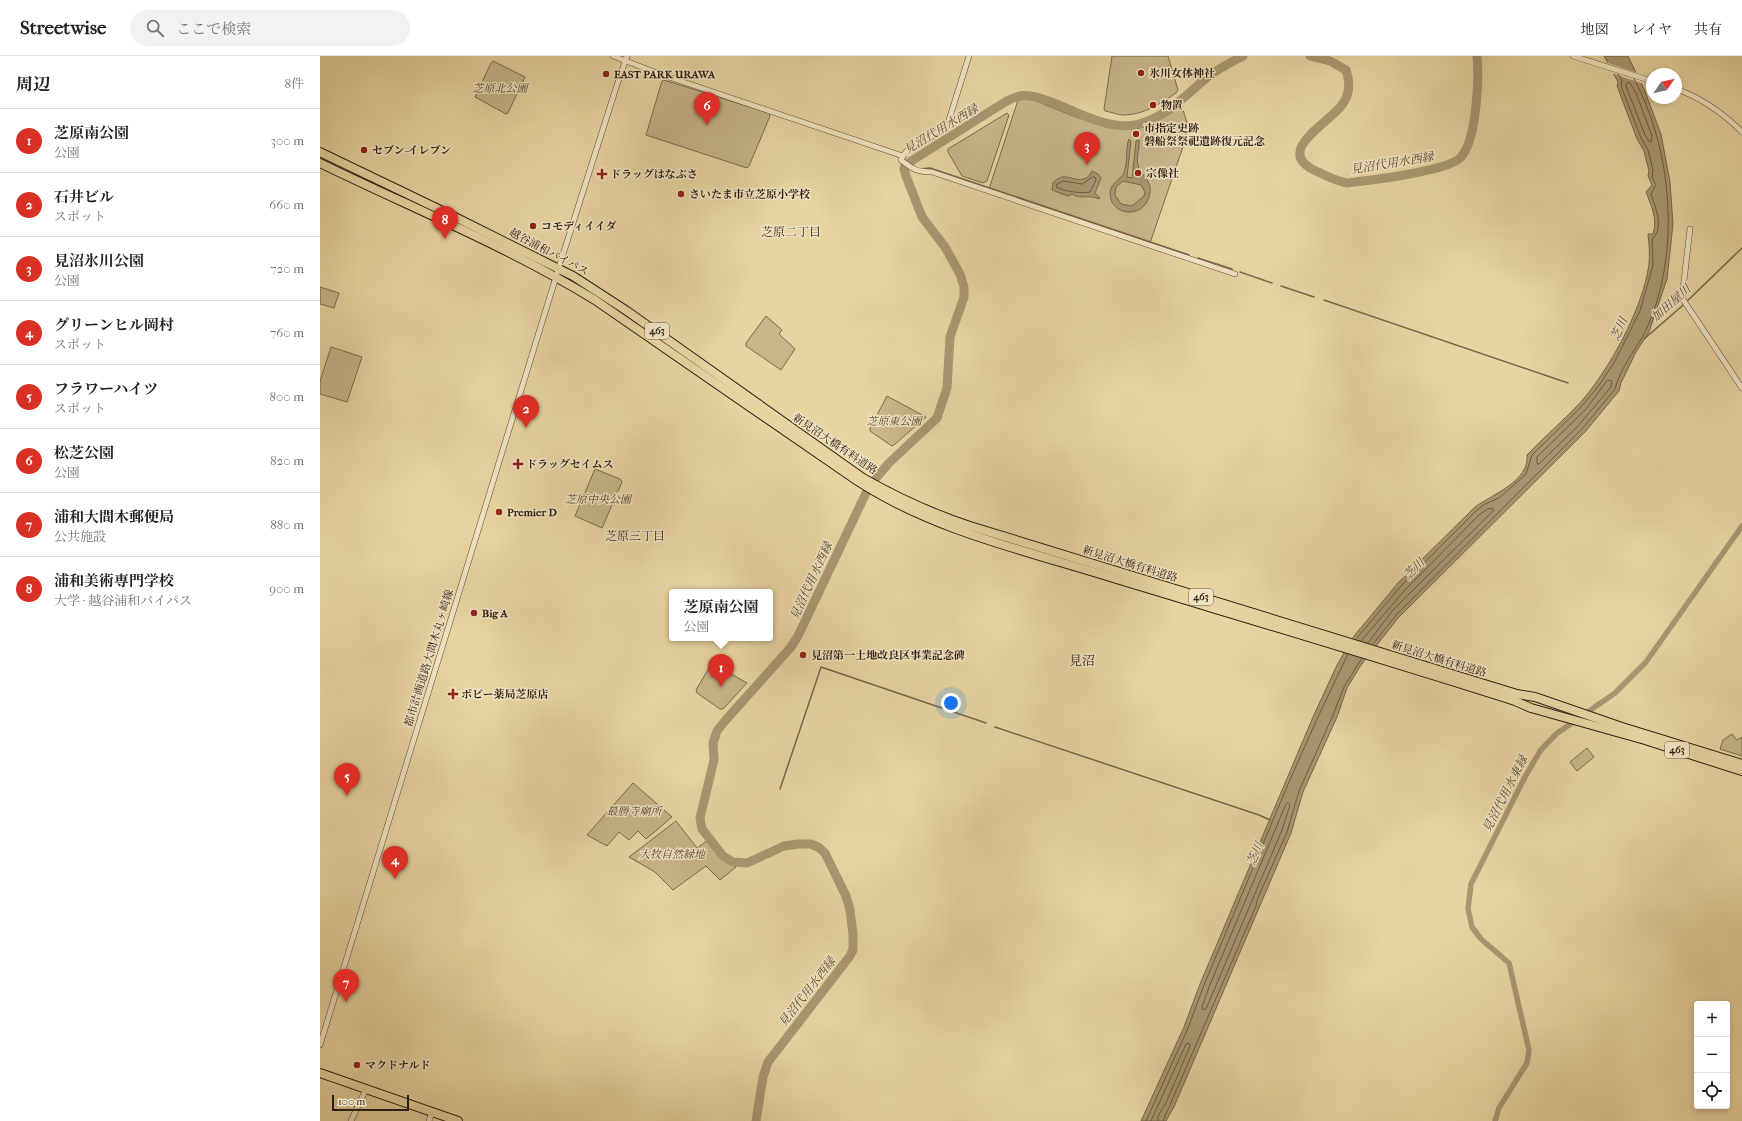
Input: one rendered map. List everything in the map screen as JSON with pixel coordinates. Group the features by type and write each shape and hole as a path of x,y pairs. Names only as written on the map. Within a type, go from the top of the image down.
{"highway":[{"name":"越谷浦和バイパス","path":"320,152 559,267 628,311 750,402"},
{"name":"越谷浦和バイパス","path":"320,163 556,276 750,402"},
{"name":"新見沼大橋有料道路","path":"750,402 878,494 915,513 949,526 1440,677 1515,701 1531,708 1598,728 1614,728"},
{"name":"新見沼大橋有料道路","path":"798,436 863,478 908,503 947,518 1502,690 1535,697 1614,728"},
{"name":"463","path":"1614,728 1742,764"},
{"name":"463","path":"1614,728 1742,770"},
{"path":"320,1072 458,1121"}],"street":[{"path":"613,56 625,62 902,158 915,170 932,172 1235,274"},
{"name":"都市計画道路大間木丸ヶ崎線","path":"320,1045 556,276 628,56"},
{"path":"902,158 904,152 947,126 969,56"},
{"path":"1572,56 1646,80"},
{"path":"1682,91 1715,108 1742,132"},
{"path":"1690,229 1682,298 1742,388"},
{"path":"352,1121 366,1089"},
{"path":"429,1121 432,1112"}],"green space":[{"name":"氷川女体神社","path":"1112,56 1168,56 1178,90 1176,93 1145,111 1122,115 1105,111 1104,109"},
{"name":"芝原北公園","path":"493,61 525,77 508,113 506,114 475,97"},
{"path":"664,80 769,113 770,116 747,168 646,135 662,81"},
{"path":"1018,100 1033,100 1100,125 1127,129 1139,128 1150,124 1182,106 1187,123 1185,141 1150,243 989,189"},
{"path":"1007,113 1009,115 987,181 983,183 962,176 948,152 948,149"},
{"path":"320,287 339,293 334,308 320,304"},
{"path":"766,316 782,330 779,334 795,349 781,370 746,346 746,343"},
{"path":"331,347 362,357 347,402 320,394 320,381"},
{"name":"芝原東公園","path":"887,396 926,417 892,446 870,431 870,428"},
{"name":"芝原中央公園","path":"595,469 620,479 622,482 602,528 575,516"},
{"path":"712,663 747,683 723,709 720,709 697,693 696,690"},
{"path":"1732,734 1737,740 1742,737 1742,756 1720,749 1723,740"},
{"path":"1587,748 1594,757 1577,771 1570,762"},
{"name":"最勝寺廟所","path":"633,783 672,817 646,839 638,831 629,840 619,832 607,846 587,835"},
{"name":"大牧自然緑地","path":"676,821 697,848 707,841 719,856 736,867 720,880 706,866 673,890 655,872 629,857"}],"water":[{"name":"芝川","path":"1604,56 1628,56 1646,94 1646,104 1650,104 1661,134 1670,182 1673,224 1667,279 1649,332 1636,352 1621,383 1619,391 1585,432 1399,617 1361,665 1347,688 1337,717 1303,792 1291,833 1174,1107 1166,1121 1141,1121 1184,1027 1200,984 1313,717 1337,665 1354,636 1398,583 1475,507 1516,480 1526,464 1527,455 1574,410 1602,374 1632,319 1646,282 1649,264 1648,234 1653,234 1655,223 1646,192 1652,185 1648,176 1649,171 1644,151 1637,139 1617,86 1618,82"},
{"path":"1129,139 1131,141 1127,177 1132,178 1136,141 1139,140 1138,165 1140,171 1150,185 1150,192 1147,201 1136,211 1129,212 1122,211 1116,207 1112,201 1110,193 1113,185 1124,173","holes":["1123,181 1141,185 1145,192 1144,196 1132,206 1121,204 1115,195 1116,187"]},
{"path":"1092,171 1098,174 1101,178 1095,193 1100,198 1099,199 1092,197 1079,197 1072,194 1068,196 1052,190 1053,183 1057,179 1066,177 1082,179 1088,177"}],"pier":[{"path":"1605,62 1638,73 1644,84 1611,73"}],"waterway":[{"name":"見沼代用水西縁","path":"876,478 889,463 937,418 947,388 950,337 964,297 964,287 960,274 945,247 922,217 906,176 904,169 905,165 1005,102 1020,96 1033,96 1049,101 1105,123 1128,126 1149,121 1158,117 1182,100 1213,73 1243,56"},
{"name":"見沼代用水西縁","path":"1310,56 1330,61 1346,70 1348,92 1342,105 1308,138 1302,146 1300,155 1304,163 1316,171 1335,180 1347,183 1422,172 1450,164 1459,159 1470,140 1476,110 1478,79 1477,56"},
{"path":"919,169 930,168 1189,255"},
{"name":"加田屋川","path":"1644,339 1681,307 1742,248"},
{"path":"1198,258 1232,269"},
{"path":"1240,272 1272,283"},
{"path":"1281,286 1314,297"},
{"path":"1324,300 1568,383"},
{"name":"見沼代用水西縁","path":"756,1121 763,1077 768,1062 850,956 853,950 853,934 850,910 846,896 825,853 818,847 811,844 784,846 747,863 733,862 723,856 702,829 700,818 714,760 713,743 717,731 724,722 791,647 798,636 866,493"},
{"name":"見沼代用水東縁","path":"1495,1121 1499,1108 1527,1063 1529,1050 1509,963 1481,939 1472,927 1468,909 1471,884 1525,777 1540,751 1556,734 1615,693 1646,662 1742,526"},
{"path":"780,789 821,667 986,723"},
{"path":"995,727 1259,815 1270,820"}],"place":[{"name":"氷川女体神社","path":"1141,73"},
{"name":"EAST PARK URAWA","path":"606,74"},
{"name":"物置","path":"1153,105"},
{"name":"松芝公園","path":"707,125"},
{"name":"市指定史跡 磐船祭祭祀遺跡復元記念","path":"1136,134"},
{"name":"セブン-イレブン","path":"364,150"},
{"name":"見沼氷川公園","path":"1087,165"},
{"name":"宗像社","path":"1138,173"},
{"name":"ドラッグはなぶさ","path":"602,174"},
{"name":"さいたま市立芝原小学校","path":"681,194"},
{"name":"コモディイイダ","path":"533,226"},
{"name":"浦和美術専門学校","path":"445,239"},
{"name":"石井ビル","path":"526,428"},
{"name":"ドラッグセイムス","path":"518,464"},
{"name":"Premier D","path":"499,512"},
{"name":"Big A","path":"474,613"},
{"name":"見沼第一土地改良区事業記念碑","path":"803,655"},
{"name":"芝原南公園","path":"721,687"},
{"name":"ポピー薬局芝原店","path":"453,694"},
{"name":"フラワーハイツ","path":"347,796"},
{"name":"グリーンヒル岡村","path":"395,879"},
{"name":"浦和大間木郵便局","path":"346,1002"},
{"name":"マクドナルド","path":"357,1065"}],"district":[{"name":"芝原二丁目","path":"791,232"},
{"name":"芝原三丁目","path":"635,536"},
{"name":"見沼","path":"1082,660"}]}
